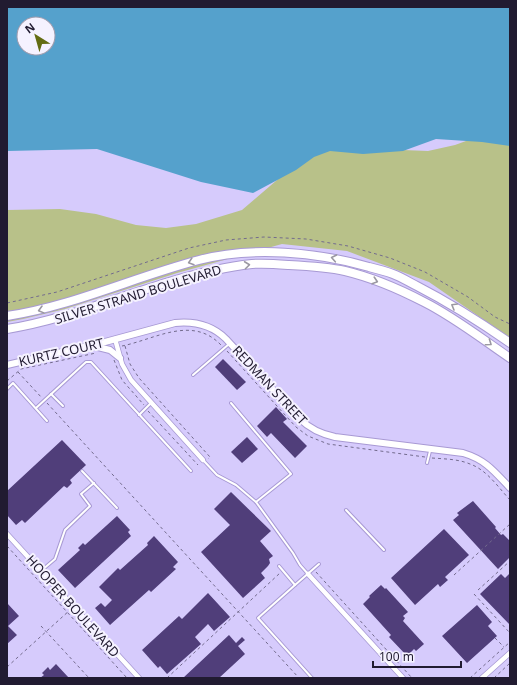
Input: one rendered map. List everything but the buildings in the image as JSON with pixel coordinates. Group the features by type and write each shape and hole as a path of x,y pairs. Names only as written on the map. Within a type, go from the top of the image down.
{"highway":[{"name":"SILVER STRAND BOULEVARD","path":"7,316 28,313 64,304 200,260 256,252 295,253 311,254 350,261 392,274 430,292 472,317 510,343"},
{"name":"SILVER STRAND BOULEVARD","path":"7,329 32,325 68,316 168,282 203,272 254,264 281,264 346,271 388,285 424,302 464,326 510,358"}],"street":[{"name":"REDMAN STREET","path":"115,339 175,322 189,322 207,326 219,333 230,343 300,419 313,430 335,437 463,454 481,460 510,488"},
{"name":"KURTZ COURT","path":"7,365 115,339"},
{"path":"115,339 120,358 130,380 204,461"},
{"path":"76,348 93,346 103,347 111,350 120,358"},
{"name":"HOOPER BOULEVARD","path":"7,534 139,678"},
{"path":"308,574 403,678"},
{"path":"482,678 510,653"}],"lane":[{"path":"193,375 230,343"},
{"path":"36,408 86,362 91,362 191,471"},
{"path":"7,389 14,383 47,421"},
{"path":"51,394 63,406"},
{"path":"139,415 151,403"},
{"path":"231,403 291,474 256,502"},
{"path":"427,463 431,450"},
{"path":"204,461 217,475 236,485 256,502 300,565 308,574"},
{"path":"82,471 117,508"},
{"path":"41,571 55,559 65,530 90,506 81,494 94,483"},
{"path":"346,510 384,550"},
{"path":"312,678 258,618 319,564"},
{"path":"279,566 295,585"}],"path":[{"path":"125,345 130,364 134,372 210,457 204,461"},
{"path":"7,382 24,368 91,353 98,353"},
{"path":"113,358 122,380 198,465"},
{"path":"18,372 299,678"},
{"path":"437,458 464,462 478,468 487,475 510,500"},
{"path":"454,575 510,524"},
{"path":"7,546 127,678"},
{"path":"478,590 510,561"},
{"path":"313,569 412,678"},
{"path":"167,678 281,573"},
{"path":"474,594 510,633"},
{"path":"7,667 70,610"},
{"path":"40,626 89,678"},
{"path":"495,638 504,647"},
{"path":"470,678 510,642"},
{"path":"494,678 510,664"}],"green space":[{"path":"477,137 510,138 510,338 429,282 347,251 282,244 177,273 65,309 7,322 7,210 60,209 96,214 136,225 166,228 196,224 242,210 298,162 326,147 428,151 455,145"}],"water":[{"path":"7,7 510,7 510,146 482,142 436,139 403,151 363,154 330,151 314,157 296,170 253,193 201,182 97,149 7,151"}]}
